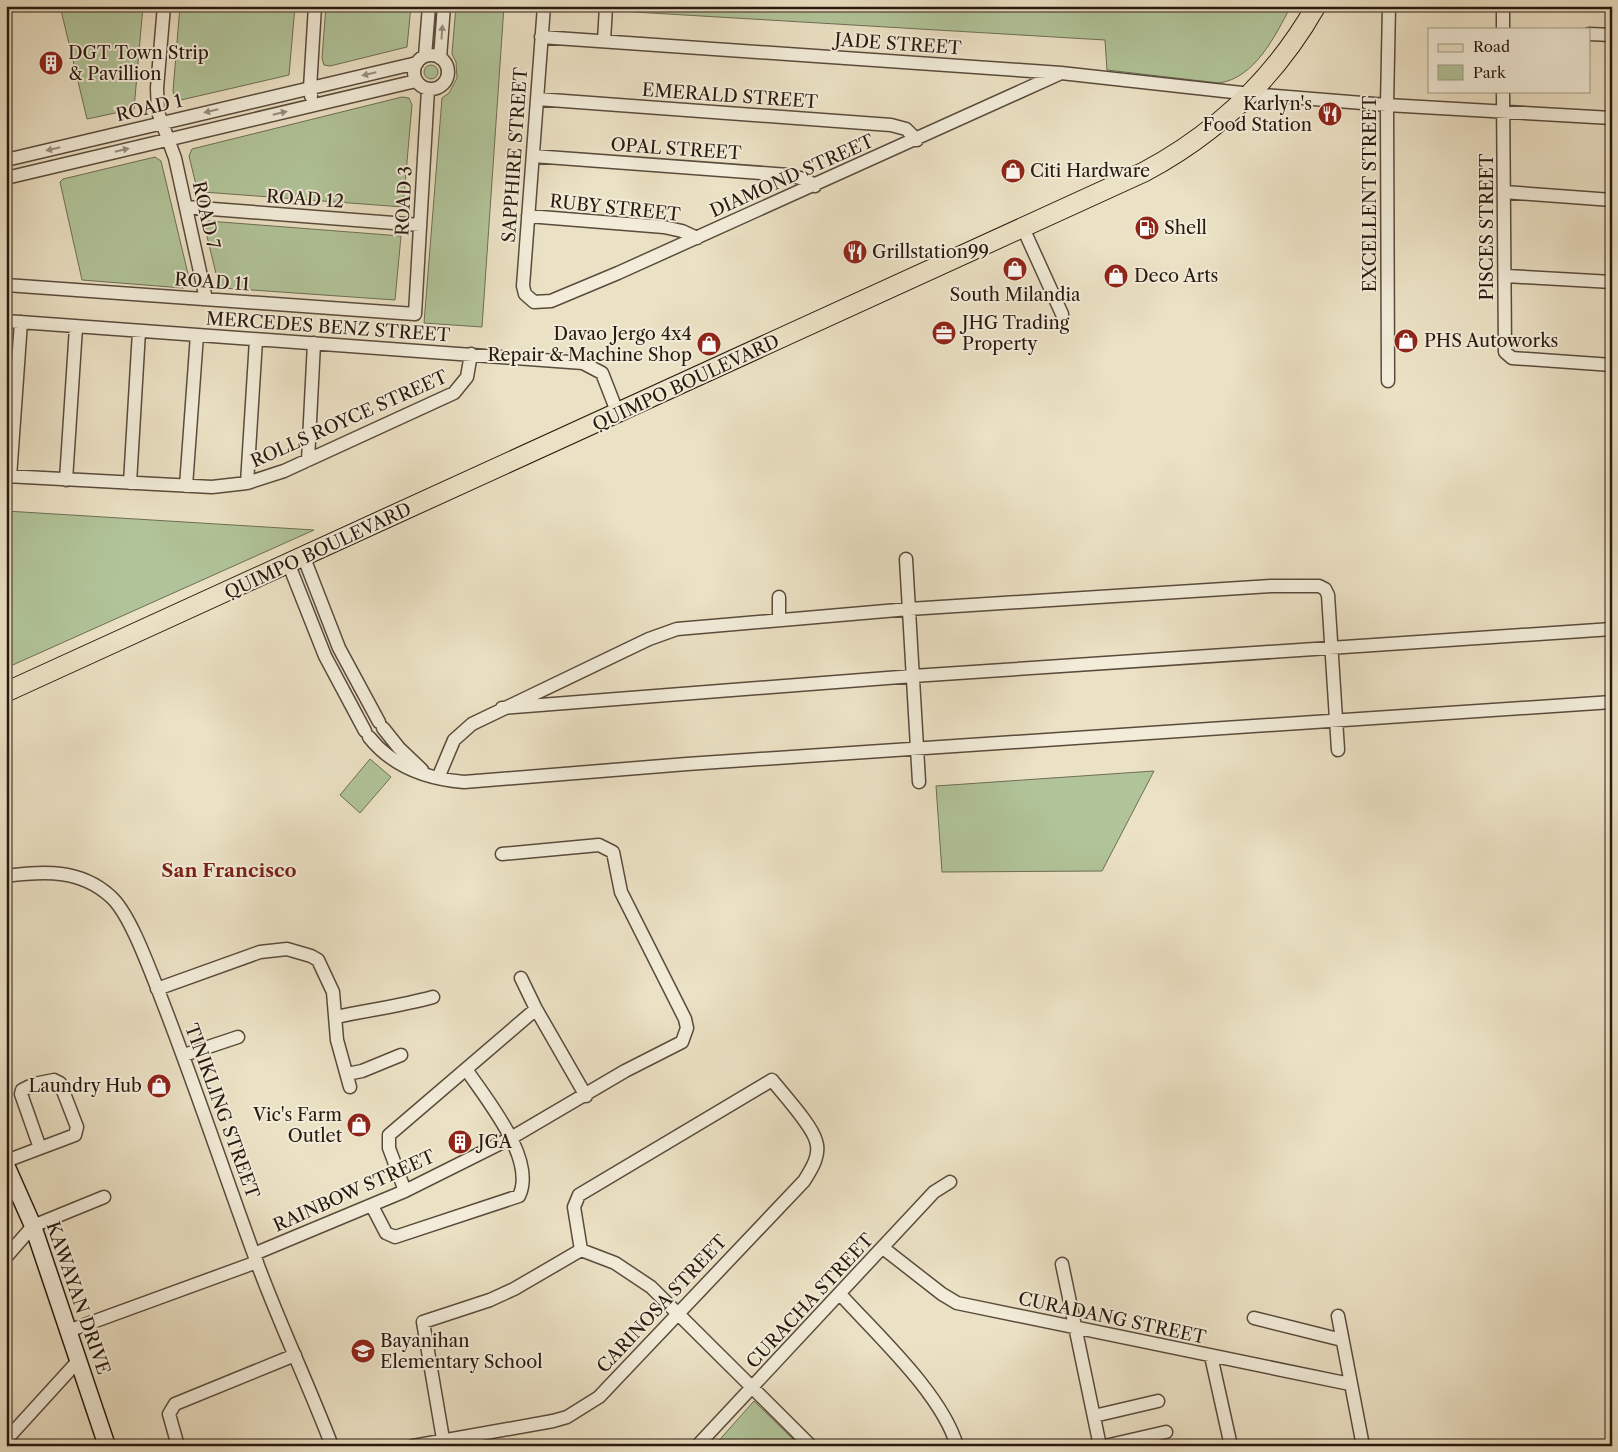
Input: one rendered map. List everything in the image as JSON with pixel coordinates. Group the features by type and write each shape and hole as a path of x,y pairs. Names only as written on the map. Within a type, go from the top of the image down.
{"main road":[{"name":"QUIMPO BOULEVARD","path":"6,692 1144,172 1175,155 1207,133 1251,94 1291,45 1316,6"}],"street":[{"name":"ROAD 7","path":"164,6 157,88 158,112 168,140 186,207 206,299"},
{"path":"313,105 310,88 316,6"},
{"path":"421,59 436,56 447,66 448,76 443,85 428,89 416,81 414,72 421,59 429,6"},
{"path":"440,58 444,6"},
{"name":"SAPPHIRE STREET","path":"534,302 525,294 523,286 544,6"},
{"path":"604,41 606,6"},
{"name":"EXCELLENT STREET","path":"1388,381 1387,105 1389,6"},
{"path":"1502,6 1503,28"},
{"path":"1590,34 1612,35"},
{"name":"JADE STREET","path":"541,37 1061,73 1251,94 1387,105 1612,118"},
{"name":"ROAD 1","path":"6,160 310,88 421,59"},
{"name":"DIAMOND STREET","path":"534,302 551,301 697,238 917,140 1061,73"},
{"name":"ROAD 1","path":"6,178 416,81"},
{"name":"ROAD 3","path":"415,314 428,89"},
{"name":"PISCES STREET","path":"1503,92 1506,276 1504,345 1506,352 1512,358 1612,365"},
{"name":"EMERALD STREET","path":"537,99 891,125 906,130 917,140"},
{"path":"98,138 102,155"},
{"name":"OPAL STREET","path":"533,156 789,174 807,180 815,186"},
{"path":"1504,192 1612,200"},
{"name":"ROAD 12","path":"186,207 420,225"},
{"name":"RUBY STREET","path":"528,216 664,227 682,231 697,238"},
{"path":"1022,228 1062,314"},
{"path":"1506,276 1612,282"},
{"name":"ROAD 11","path":"6,285 415,314"},
{"name":"MERCEDES BENZ STREET","path":"6,321 471,354 590,365 602,373 618,414"},
{"path":"8,477 20,322"},
{"path":"66,480 76,326"},
{"path":"130,483 139,331"},
{"path":"186,486 197,335"},
{"path":"247,483 256,340"},
{"path":"308,460 314,343"},
{"name":"ROLLS ROYCE STREET","path":"8,477 186,486 229,486 247,483 265,478 308,460 454,393 467,377 471,354"},
{"path":"906,559 919,782"},
{"path":"296,561 370,708 399,748 433,777"},
{"path":"296,561 313,630 367,734 391,759 433,777 464,782 1612,702"},
{"path":"433,777 454,740 472,724 502,708 663,633 690,627 909,609 1313,585 1325,589 1328,595 1338,720 1338,750"},
{"path":"779,597 780,619"},
{"path":"502,708 913,676 1612,629"},
{"path":"357,716 370,708"},
{"name":"RAINBOW STREET","path":"68,1331 255,1258 406,1191 511,1138 586,1096 625,1071 678,1044 686,1036 685,1019 647,947 621,892 613,852 599,845 502,854"},
{"name":"TINIKLING STREET","path":"6,876 32,873 70,875 88,881 111,896 123,912 184,1055 255,1258 332,1446"},
{"path":"157,989 260,952 287,950 303,952 318,960 333,992 337,1040 348,1080 362,1071 402,1054"},
{"path":"521,978 536,1010 586,1096"},
{"path":"336,1017 379,1008 406,1005 433,997"},
{"path":"406,1191 389,1148 389,1135 536,1010"},
{"path":"184,1055 238,1037"},
{"path":"372,1206 386,1233 395,1237 518,1196 523,1184 519,1160 511,1138 466,1069"},
{"path":"6,1163 40,1148 72,1138 77,1132 60,1083 54,1080 34,1084 22,1090 21,1094 40,1148"},
{"name":"CARINOSA STREET","path":"412,1446 553,1421 567,1417 582,1409 598,1397 804,1181 812,1168 817,1154 816,1141 772,1080 579,1195 574,1207 574,1214 581,1250"},
{"name":"KAWAYAN DRIVE","path":"6,1163 33,1226 107,1446"},
{"name":"CURACHA STREET","path":"697,1446 934,1192 950,1182"},
{"path":"6,1257 33,1226 104,1197"},
{"name":"CURADANG STREET","path":"883,1248 942,1294 957,1302 1350,1384"},
{"path":"443,1439 423,1322 490,1300 514,1289 581,1250 634,1273 678,1312 811,1446"},
{"path":"1062,1264 1100,1446"},
{"path":"840,1294 932,1397 949,1422 957,1446"},
{"path":"1338,1316 1363,1446"},
{"path":"1254,1318 1342,1340"},
{"path":"178,1446 170,1420 171,1409 180,1400 295,1354"},
{"path":"1211,1356 1231,1446"},
{"path":"6,1440 78,1361"},
{"path":"1094,1416 1158,1401"},
{"path":"1105,1446 1166,1432"}],"green space":[{"path":"60,6 143,6 134,109 87,119"},
{"path":"180,6 295,6 289,75 181,100 175,98 173,91"},
{"path":"326,6 411,6 407,47 330,66 324,65 322,58"},
{"path":"456,6 504,6 482,327 424,323 442,98 449,93 457,78 456,62 452,54"},
{"path":"635,6 1291,6 1271,42 1253,64 1243,73 1219,83 1107,70 1105,40 634,12"},
{"path":"431,65 436,67 438,72 436,77 431,79 426,77 424,72 426,67"},
{"path":"402,97 409,98 412,105 403,207 203,192 197,189 189,156 192,149"},
{"path":"155,157 161,161 189,278 188,286 183,288 82,280 60,182 63,179"},
{"path":"208,221 401,236 395,300 223,288 218,282 205,228"},
{"path":"6,511 314,530 6,668"},
{"path":"370,759 391,777 360,813 340,795"},
{"path":"1154,771 1102,871 942,872 936,786"},
{"path":"754,1401 800,1446 714,1446"}],"place":[{"name":"DGT Town Strip & Pavillion","path":"51,63"},
{"name":"Karlyn's Food Station","path":"1330,114"},
{"name":"Citi Hardware","path":"1013,171"},
{"name":"Shell","path":"1147,228"},
{"name":"Grillstation99","path":"855,252"},
{"name":"South Milandia","path":"1015,269"},
{"name":"Deco Arts","path":"1116,276"},
{"name":"JHG Trading Property","path":"944,333"},
{"name":"PHS Autoworks","path":"1406,341"},
{"name":"Davao Jergo 4x4 Repair & Machine Shop","path":"709,344"},
{"name":"Laundry Hub","path":"159,1086"},
{"name":"Vic's Farm Outlet","path":"359,1125"},
{"name":"JGA","path":"460,1142"},
{"name":"Bayanihan Elementary School","path":"363,1351"}],"district":[{"name":"San Francisco","path":"229,870"}]}
